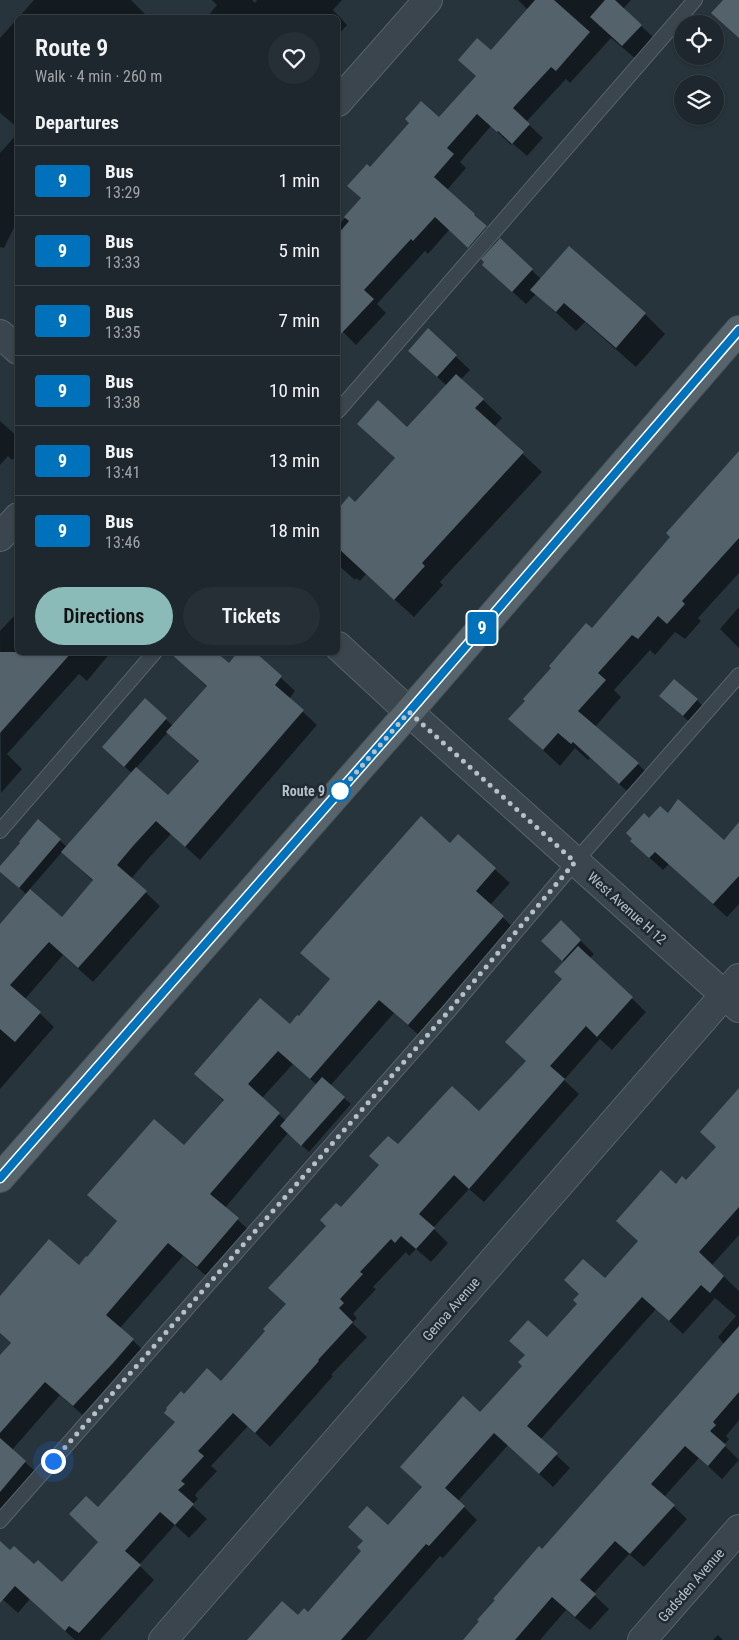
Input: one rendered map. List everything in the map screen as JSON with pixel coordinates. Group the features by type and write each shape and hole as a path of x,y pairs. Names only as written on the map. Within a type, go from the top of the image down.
{"main road":[{"path":"0,1178 409,712 739,330"}],"street":[{"path":"340,100 428,0"},
{"path":"0,334 15,347"},
{"path":"0,537 15,520"},
{"name":"West Avenue H 12","path":"340,648 575,862 734,994"},
{"name":"Genoa Avenue","path":"164,1640 734,994"},
{"name":"Gadsden Avenue","path":"642,1640 739,1530"}],"lane":[{"path":"340,409 695,0"},
{"path":"0,831 152,655"},
{"path":"0,1521 448,1012 575,862 739,675"}],"building":[{"path":"535,0 554,0 590,32 556,71 551,67 513,108 530,124 512,144 477,114 447,148 454,154 434,177 487,226 468,248 435,217 413,241 411,239 364,290 374,299 340,335 340,232 349,221 344,217 361,198 347,186 367,164 370,167 409,123 405,119 421,101 439,117 476,76 458,60 477,38 491,50"},
{"path":"605,0 615,0 642,25 622,46 590,17"},
{"path":"723,0 739,0 739,38 724,25 724,15 713,15 711,13"},
{"path":"500,238 533,269 512,292 482,265 484,262 481,259"},
{"path":"569,246 646,313 616,348 564,303 556,312 530,290"},
{"path":"428,328 457,355 437,377 408,351"},
{"path":"456,374 484,399 475,408 524,452 422,563 425,566 394,600 340,550 340,507 349,496 355,502 395,458 357,424 378,400 407,427"},
{"path":"739,451 739,538 682,601 685,604 667,624 658,616 638,639 632,635 598,673 606,680 578,711 639,763 619,784 573,742 571,744 558,733 543,750 508,719 525,701 523,699 551,668 549,666 586,623 592,628 670,537 666,533"},
{"path":"0,652 15,652 15,655 69,655 0,733"},
{"path":"172,655 220,655 229,663 236,655 258,655 282,676 275,685 304,710 185,847 156,821 133,846 117,865 147,891 78,968 49,942 10,985 41,1012 15,1042 0,1029 0,924 30,889 62,917 93,880 61,852 136,767 168,795 199,761 166,732 207,686"},
{"path":"674,679 698,699 683,716 659,696"},
{"path":"145,698 167,718 124,767 102,747"},
{"path":"678,799 724,840 739,822 739,876 713,904 655,852 649,858 630,841 632,839 626,833 644,813 649,818 660,806 668,813"},
{"path":"421,816 450,843 458,834 496,868 476,891 504,916 408,1025 379,1000 310,1079 278,1051 248,1084 280,1113 210,1194 239,1218 197,1267 168,1243 106,1315 134,1339 113,1363 73,1406 45,1382 0,1433 0,1355 11,1343 0,1333 0,1296 49,1239 79,1265 87,1257 117,1221 87,1195 154,1119 184,1145 224,1100 194,1074 260,998 290,1024 297,1015 299,1016 330,979 300,953"},
{"path":"38,819 61,839 19,888 0,872 0,866"},
{"path":"561,920 581,940 562,961 541,941"},
{"path":"578,946 633,997 597,1037 586,1026 550,1066 565,1079 469,1189 454,1175 419,1214 435,1228 416,1249 401,1236 395,1243 391,1239 360,1272 363,1274 340,1299 344,1303 339,1308 353,1322 255,1433 233,1413 198,1451 204,1456 181,1481 185,1484 178,1490 194,1504 175,1525 160,1512 125,1551 141,1565 79,1633 69,1626 65,1631 15,1586 0,1603 0,1541 10,1550 14,1546 34,1564 38,1560 62,1582 98,1542 69,1514 86,1496 98,1507 175,1422 164,1413 181,1391 184,1394 207,1368 221,1381 265,1331 263,1329 286,1304 268,1288 326,1226 320,1220 336,1203 341,1207 379,1165 369,1156 388,1136 398,1144 452,1086 479,1111 526,1061 505,1042 562,979 554,972"},
{"path":"322,1077 345,1097 301,1146 280,1126"},
{"path":"739,1088 739,1207 699,1252 724,1276 710,1293 701,1285 669,1321 642,1297 527,1426 558,1453 539,1474 494,1433 445,1488 465,1506 429,1546 426,1544 341,1640 247,1640 282,1601 298,1615 304,1608 308,1612 361,1551 357,1547 363,1541 348,1527 367,1506 388,1525 422,1487 400,1467 463,1396 480,1412 522,1366 518,1362 525,1355 509,1341 528,1320 547,1337 577,1304 573,1300 579,1294 564,1280 583,1259 605,1278 638,1241 616,1221 661,1170 676,1184 682,1176 686,1180 716,1147 700,1132"},
{"path":"739,1326 739,1392 713,1422 716,1425 710,1431 726,1445 708,1466 685,1446 651,1484 675,1505 630,1554 615,1541 580,1580 596,1594 575,1617 552,1597 515,1640 463,1640 479,1621 477,1620 495,1600 493,1599 539,1546 542,1549"},
{"path":"0,1438 26,1461 0,1492"}],"bus line":[{"name":"9","path":"0,1178 409,712 739,330"}],"place":[{"name":"Route 9","path":"340,791"}],"route":[{"path":"53,1461 448,1012 575,862 409,712 340,791"}]}
